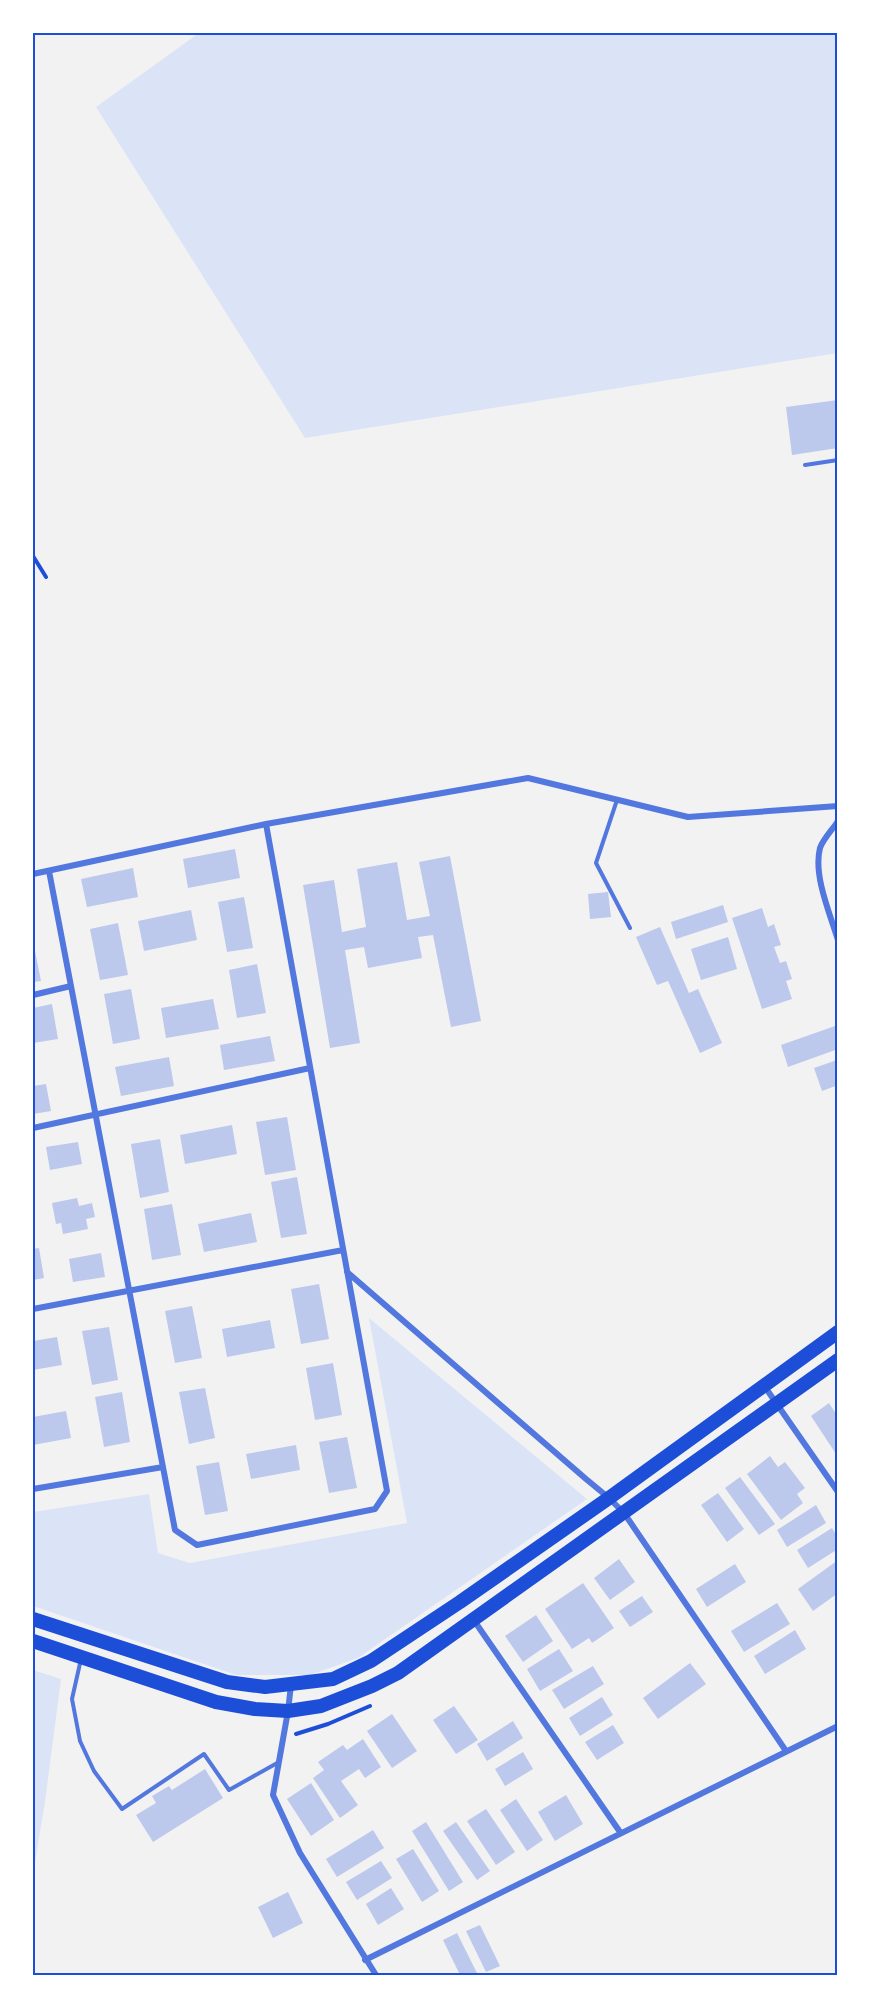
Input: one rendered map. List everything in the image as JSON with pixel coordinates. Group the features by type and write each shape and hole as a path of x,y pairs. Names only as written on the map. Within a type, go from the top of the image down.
{"main road":[{"path":"33,1619 227,1682 266,1687 333,1679 371,1661 460,1602 609,1498 838,1332"},
{"path":"33,1641 216,1702 288,1711 321,1706 398,1673 472,1618 838,1360"}],"street":[{"path":"33,874 266,824 528,778 688,817 838,806"},
{"path":"838,821 820,848 819,871 823,893 838,940"},
{"path":"49,871 175,1530 197,1545 375,1509 387,1491 266,824"},
{"path":"33,995 71,986"},
{"path":"33,1128 310,1068"},
{"path":"33,1309 343,1250"},
{"path":"347,1272 624,1513 786,1751"},
{"path":"764,1386 838,1492"},
{"path":"33,1489 163,1467"},
{"path":"472,1618 620,1832"},
{"path":"291,1685 273,1795 300,1853 376,1975"},
{"path":"365,1960 838,1726"}],"lane":[{"path":"805,465 838,460"},
{"path":"617,800 596,863 630,928"},
{"path":"82,1658 72,1699 80,1741 94,1771 122,1809 204,1754 229,1791 279,1762"}],"path":[{"path":"33,556 46,577"}],"shaded area":[{"path":"199,33 838,33 838,353 305,438 96,107"},
{"path":"369,1318 587,1499 358,1658 310,1675 236,1675 33,1606 33,1512 149,1494 158,1553 190,1563 407,1523"},
{"path":"33,1670 61,1679 33,1874"}],"building":[{"path":"838,400 838,448 792,455 786,407"},
{"path":"235,849 240,878 188,888 183,859"},
{"path":"450,856 481,1021 451,1027 433,935 418,937 422,958 368,968 364,947 345,950 360,1043 330,1048 303,885 334,880 342,932 366,927 357,869 397,862 407,920 430,916 419,862"},
{"path":"133,868 138,897 87,907 81,879"},
{"path":"608,892 611,917 590,919 588,894"},
{"path":"244,897 253,948 227,952 218,902"},
{"path":"723,905 728,922 676,939 671,922"},
{"path":"762,908 768,927 774,924 781,945 774,947 780,963 786,961 792,979 786,981 792,999 762,1009 732,918"},
{"path":"191,910 197,940 144,951 138,921"},
{"path":"118,923 128,975 100,980 90,929"},
{"path":"660,927 689,993 698,989 722,1043 700,1053 668,981 657,985 636,937"},
{"path":"728,937 737,969 701,980 691,949"},
{"path":"33,941 41,981 33,982"},
{"path":"257,964 266,1013 237,1018 229,970"},
{"path":"131,989 140,1039 113,1044 104,994"},
{"path":"213,999 219,1029 166,1038 161,1008"},
{"path":"52,1004 58,1039 33,1043 33,1008"},
{"path":"835,1026 838,1034 838,1049 788,1067 781,1045"},
{"path":"270,1036 275,1061 224,1070 220,1045"},
{"path":"169,1057 174,1086 121,1096 115,1067"},
{"path":"837,1060 838,1085 822,1091 814,1068"},
{"path":"46,1084 51,1111 33,1114 33,1086"},
{"path":"287,1117 296,1170 265,1175 256,1122"},
{"path":"232,1125 237,1154 185,1164 180,1135"},
{"path":"160,1139 169,1192 140,1198 131,1144"},
{"path":"78,1142 82,1164 50,1170 46,1147"},
{"path":"297,1177 307,1234 281,1238 271,1182"},
{"path":"77,1198 79,1206 92,1203 95,1217 86,1219 88,1229 63,1234 61,1223 56,1224 52,1203"},
{"path":"172,1204 181,1255 152,1260 144,1209"},
{"path":"251,1213 257,1242 204,1252 198,1224"},
{"path":"39,1248 44,1278 33,1280 33,1249"},
{"path":"101,1253 105,1277 73,1282 69,1259"},
{"path":"319,1284 329,1339 301,1344 291,1289"},
{"path":"192,1306 202,1358 175,1363 165,1311"},
{"path":"270,1320 275,1348 227,1357 222,1329"},
{"path":"109,1327 118,1380 92,1385 82,1331"},
{"path":"57,1337 62,1365 33,1370 33,1341"},
{"path":"333,1363 342,1415 315,1420 306,1368"},
{"path":"205,1388 215,1438 189,1444 179,1392"},
{"path":"122,1392 130,1442 104,1447 95,1397"},
{"path":"829,1403 838,1417 838,1457 811,1416"},
{"path":"66,1411 71,1438 33,1445 33,1417"},
{"path":"347,1437 357,1488 329,1493 319,1442"},
{"path":"296,1445 300,1470 251,1479 246,1454"},
{"path":"770,1456 778,1467 785,1462 805,1488 797,1494 803,1503 781,1520 747,1474"},
{"path":"219,1462 228,1511 205,1515 196,1466"},
{"path":"740,1477 775,1524 759,1535 725,1488"},
{"path":"718,1493 744,1529 727,1542 701,1505"},
{"path":"816,1505 826,1523 787,1547 777,1530"},
{"path":"832,1528 838,1538 838,1549 808,1568 797,1550"},
{"path":"619,1559 635,1582 610,1600 594,1578"},
{"path":"838,1560 838,1593 813,1611 798,1589"},
{"path":"735,1564 746,1582 707,1607 696,1589"},
{"path":"583,1583 614,1628 592,1643 589,1638 572,1649 545,1609"},
{"path":"642,1596 653,1612 630,1627 619,1611"},
{"path":"777,1603 790,1624 744,1652 731,1631"},
{"path":"536,1615 553,1641 523,1662 505,1636"},
{"path":"795,1630 806,1649 765,1674 754,1656"},
{"path":"559,1649 573,1671 540,1691 527,1669"},
{"path":"690,1663 706,1684 658,1719 643,1698"},
{"path":"593,1666 604,1684 564,1709 552,1690"},
{"path":"602,1697 613,1715 580,1736 569,1718"},
{"path":"454,1706 478,1740 456,1754 433,1720"},
{"path":"392,1714 417,1751 392,1768 367,1731"},
{"path":"513,1721 523,1738 487,1761 477,1744"},
{"path":"613,1725 624,1743 597,1760 585,1742"},
{"path":"363,1739 381,1767 365,1778 359,1769 341,1781 358,1805 340,1818 313,1778 324,1770 318,1762 343,1745 347,1750"},
{"path":"523,1752 533,1769 505,1786 495,1769"},
{"path":"205,1769 223,1798 153,1842 136,1815 156,1803 152,1796 169,1786 172,1790"},
{"path":"311,1783 334,1820 311,1836 287,1799"},
{"path":"566,1795 583,1824 555,1841 538,1812"},
{"path":"516,1799 543,1840 527,1851 500,1810"},
{"path":"486,1809 515,1852 496,1865 467,1821"},
{"path":"426,1822 463,1882 449,1891 412,1831"},
{"path":"456,1822 490,1871 477,1880 443,1831"},
{"path":"373,1830 384,1848 337,1877 326,1859"},
{"path":"413,1849 439,1891 422,1902 396,1859"},
{"path":"381,1861 392,1878 357,1900 346,1882"},
{"path":"391,1888 404,1909 378,1925 366,1904"},
{"path":"288,1892 303,1923 273,1938 258,1907"},
{"path":"480,1925 500,1966 486,1972 466,1931"},
{"path":"457,1933 478,1975 460,1975 443,1940"}]}
